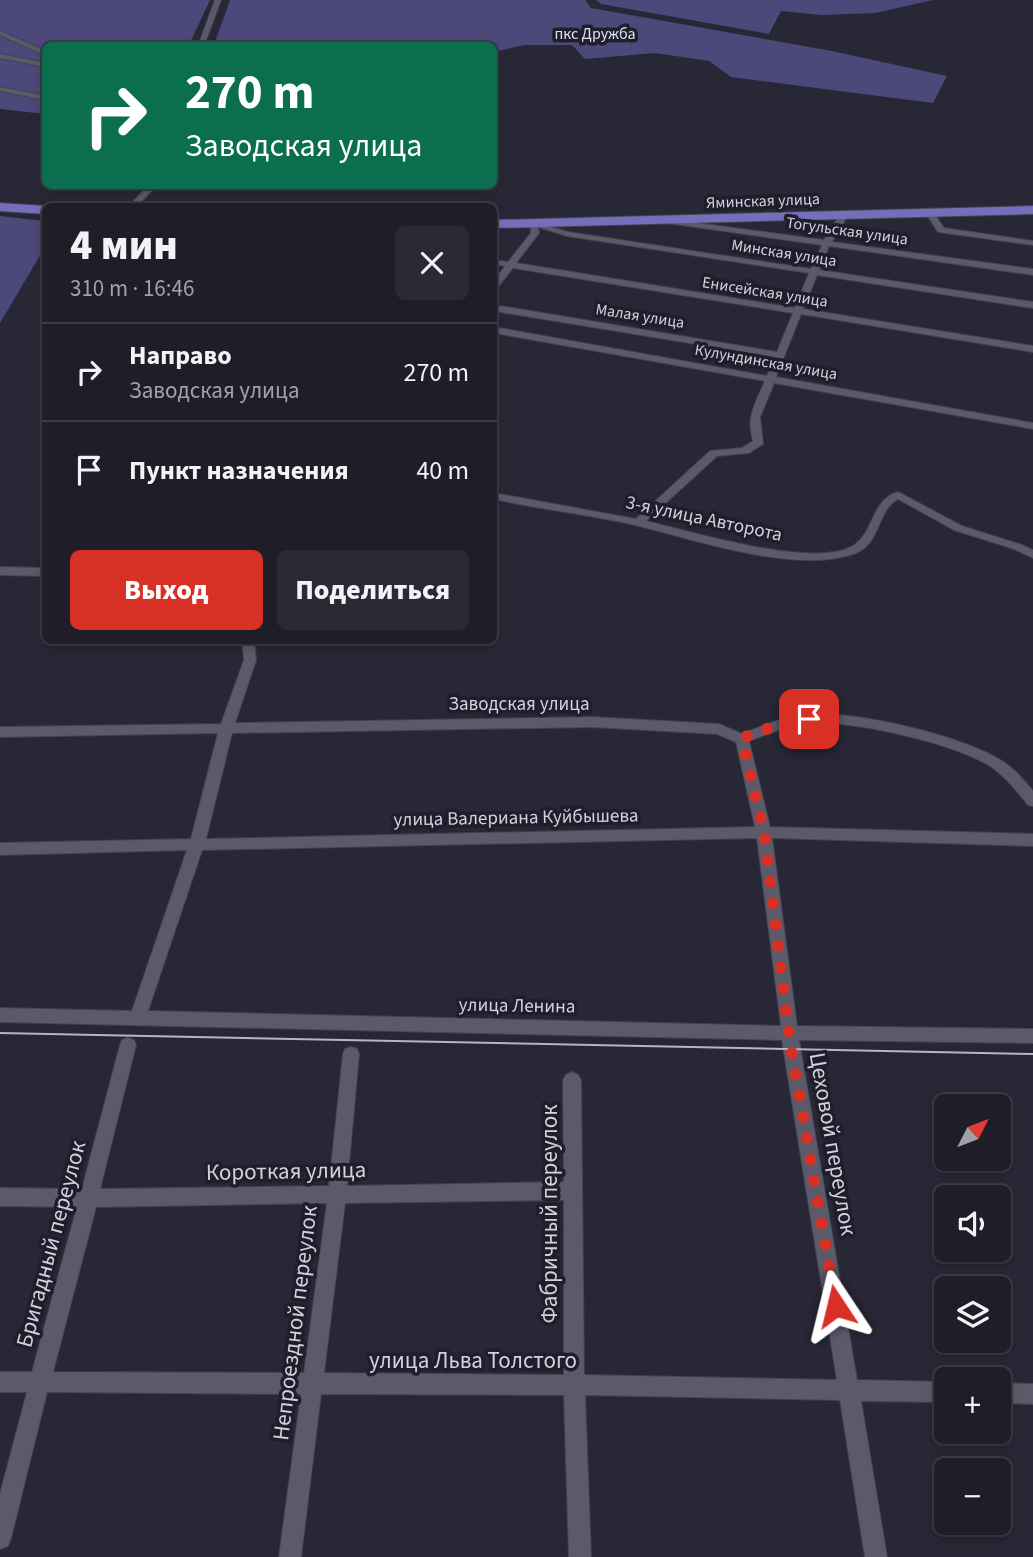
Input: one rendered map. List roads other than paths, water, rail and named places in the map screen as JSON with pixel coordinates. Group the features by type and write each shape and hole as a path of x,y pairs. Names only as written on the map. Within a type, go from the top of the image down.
{"main road":[{"path":"0,207 42,210"},
{"name":"Яминская улица","path":"497,224 1033,210"}],"street":[{"path":"202,42 218,0"},
{"path":"0,33 42,52"},
{"path":"0,56 42,64"},
{"path":"0,89 42,97"},
{"path":"136,203 149,189"},
{"path":"929,212 942,230 1033,243"},
{"path":"638,523 714,453 745,451 757,446 759,442 754,425 755,417 828,242 844,215"},
{"name":"Тогульская улица","path":"657,220 1033,272"},
{"path":"497,282 535,233 533,223"},
{"name":"Минская улица","path":"533,223 567,234 1033,305"},
{"name":"Енисейская улица","path":"497,263 1033,349"},
{"name":"Малая улица","path":"497,308 781,355"},
{"name":"Кулундинская улица","path":"497,331 1033,426"},
{"name":"3-я улица Авторота","path":"497,497 638,523 774,555 845,553 869,540 886,502 898,495 958,528 1018,547 1033,555"},
{"path":"0,571 42,572"},
{"path":"138,1017 197,844 227,726 250,660 248,644"},
{"path":"742,739 754,732 799,720 844,721 967,750 995,762 1018,782 1033,801"},
{"name":"Заводская улица","path":"0,732 227,726 624,723 719,729 742,739"},
{"name":"Цеховой переулок","path":"742,739 764,832 789,1033 876,1557"},
{"name":"улица Валериана Куйбышева","path":"0,849 764,832 1033,840"},
{"name":"улица Ленина","path":"0,1015 1033,1036"},
{"name":"Бригадный переулок","path":"0,1538 38,1382 90,1198 128,1045"},
{"name":"Непроездной переулок","path":"290,1557 337,1195 351,1054"},
{"name":"Фабричный переулок","path":"572,1080 575,1385 580,1557"},
{"name":"Короткая улица","path":"0,1196 90,1198 573,1191"},
{"name":"улица Льва Толстого","path":"0,1382 575,1385 934,1392"},
{"path":"1011,1394 1033,1395"}],"tram line":[{"path":"0,1033 1033,1054"}],"park label":[{"name":"пкс Дружба","path":"595,34"}]}
